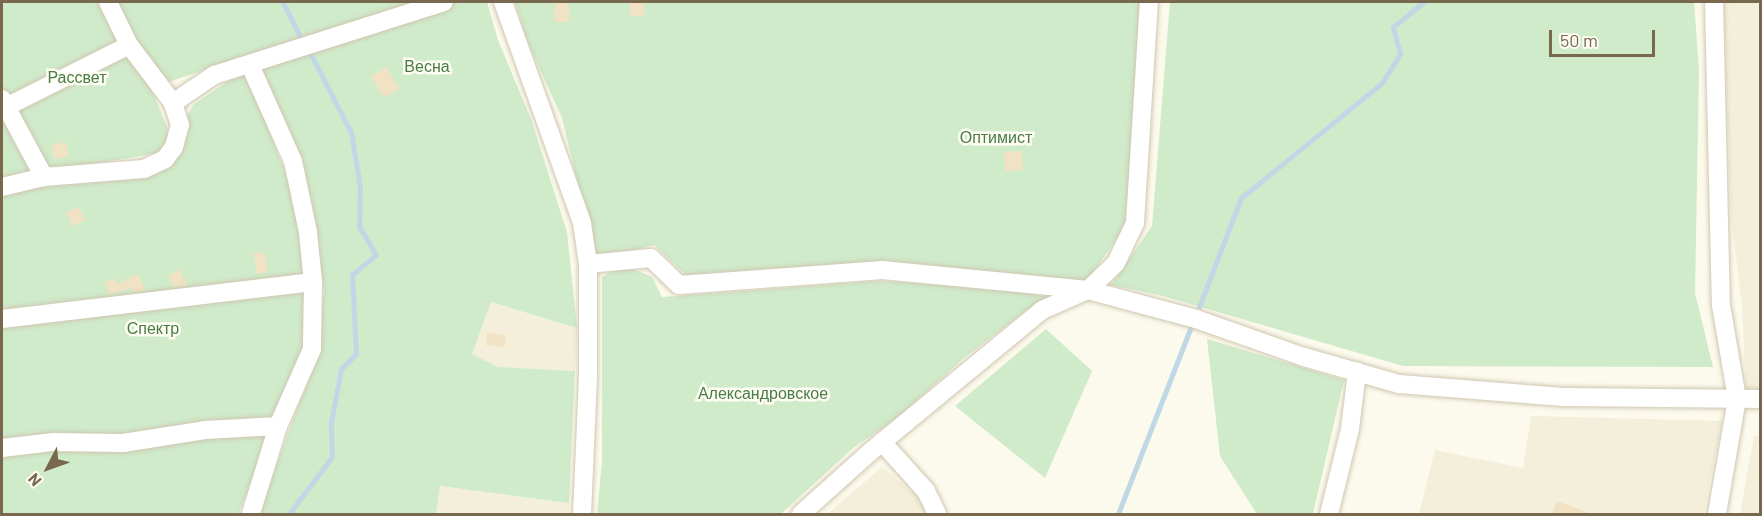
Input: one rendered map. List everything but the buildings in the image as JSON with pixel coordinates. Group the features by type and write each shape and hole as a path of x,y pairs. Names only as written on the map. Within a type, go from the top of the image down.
{"street":[{"path":"2,187 44,177 144,169 165,159 174,147 180,125 173,103 129,45 108,2"},
{"path":"173,103 214,75 250,65 398,13 444,2"},
{"path":"503,2 582,222 588,264 588,377 582,514"},
{"path":"801,514 882,442 1042,310 1088,290 1116,263 1135,223 1149,2"},
{"path":"1713,2 1721,305 1737,399 1717,514"},
{"path":"44,177 3,105 129,45"},
{"path":"250,65 293,161 308,232 313,282 312,349 278,426 251,514"},
{"path":"588,264 651,258 678,285 882,270 1088,290 1196,319 1399,384 1566,397 1761,399"},
{"path":"2,319 313,282"},
{"path":"1329,514 1350,429 1357,371"},
{"path":"2,448 52,442 123,443 205,430 278,426"},
{"path":"882,442 926,491 937,514"}],"shaded area":[{"path":"1724,2 1760,2 1760,388 1746,388 1742,307 1731,216"},
{"path":"490,302 577,328 575,371 498,367 472,354"},
{"path":"1531,416 1722,421 1703,514 1419,514 1435,450 1523,468"},
{"path":"1754,436 1760,436 1760,514 1740,514"},
{"path":"882,467 939,514 827,514"},
{"path":"439,486 569,503 569,514 436,514"}],"green space":[{"path":"2,2 487,2 498,40 531,119 567,232 577,328 491,302 472,354 498,367 575,371 569,503 440,486 436,514 259,514 318,351 324,290 311,198 256,68 245,56 151,88 170,134 159,153 2,179"},
{"name":"Оптимист","path":"515,2 1143,2 1125,227 1087,281 687,276 654,245 596,259 562,118 528,43"},
{"path":"1170,2 1694,2 1699,70 1695,293 1713,367 1403,366 1163,296 1111,285 1152,226"},
{"name":"Спектр","path":"246,69 303,220 305,353 238,514 2,514 2,195 54,183 125,180 175,161 183,145 183,124 193,105"},
{"name":"Александровское","path":"624,265 652,277 662,297 878,281 1009,288 1054,299 1027,310 964,358 896,419 854,447 781,514 597,514 602,461 602,277"},
{"path":"1046,329 1092,371 1045,478 955,406"},
{"path":"1207,339 1344,380 1313,514 1257,514 1220,456"}],"waterway":[{"path":"283,2 300,35"},
{"path":"1199,307 1241,198 1382,83 1400,54 1393,27 1424,2"},
{"path":"289,514 332,457 331,423 341,369 356,354 352,275 376,255 359,227 360,187 351,133 311,55"},
{"path":"1118,514 1190,329"}],"park label":[{"name":"Весна","path":"427,66"},
{"name":"Рассвет","path":"77,77"}]}
